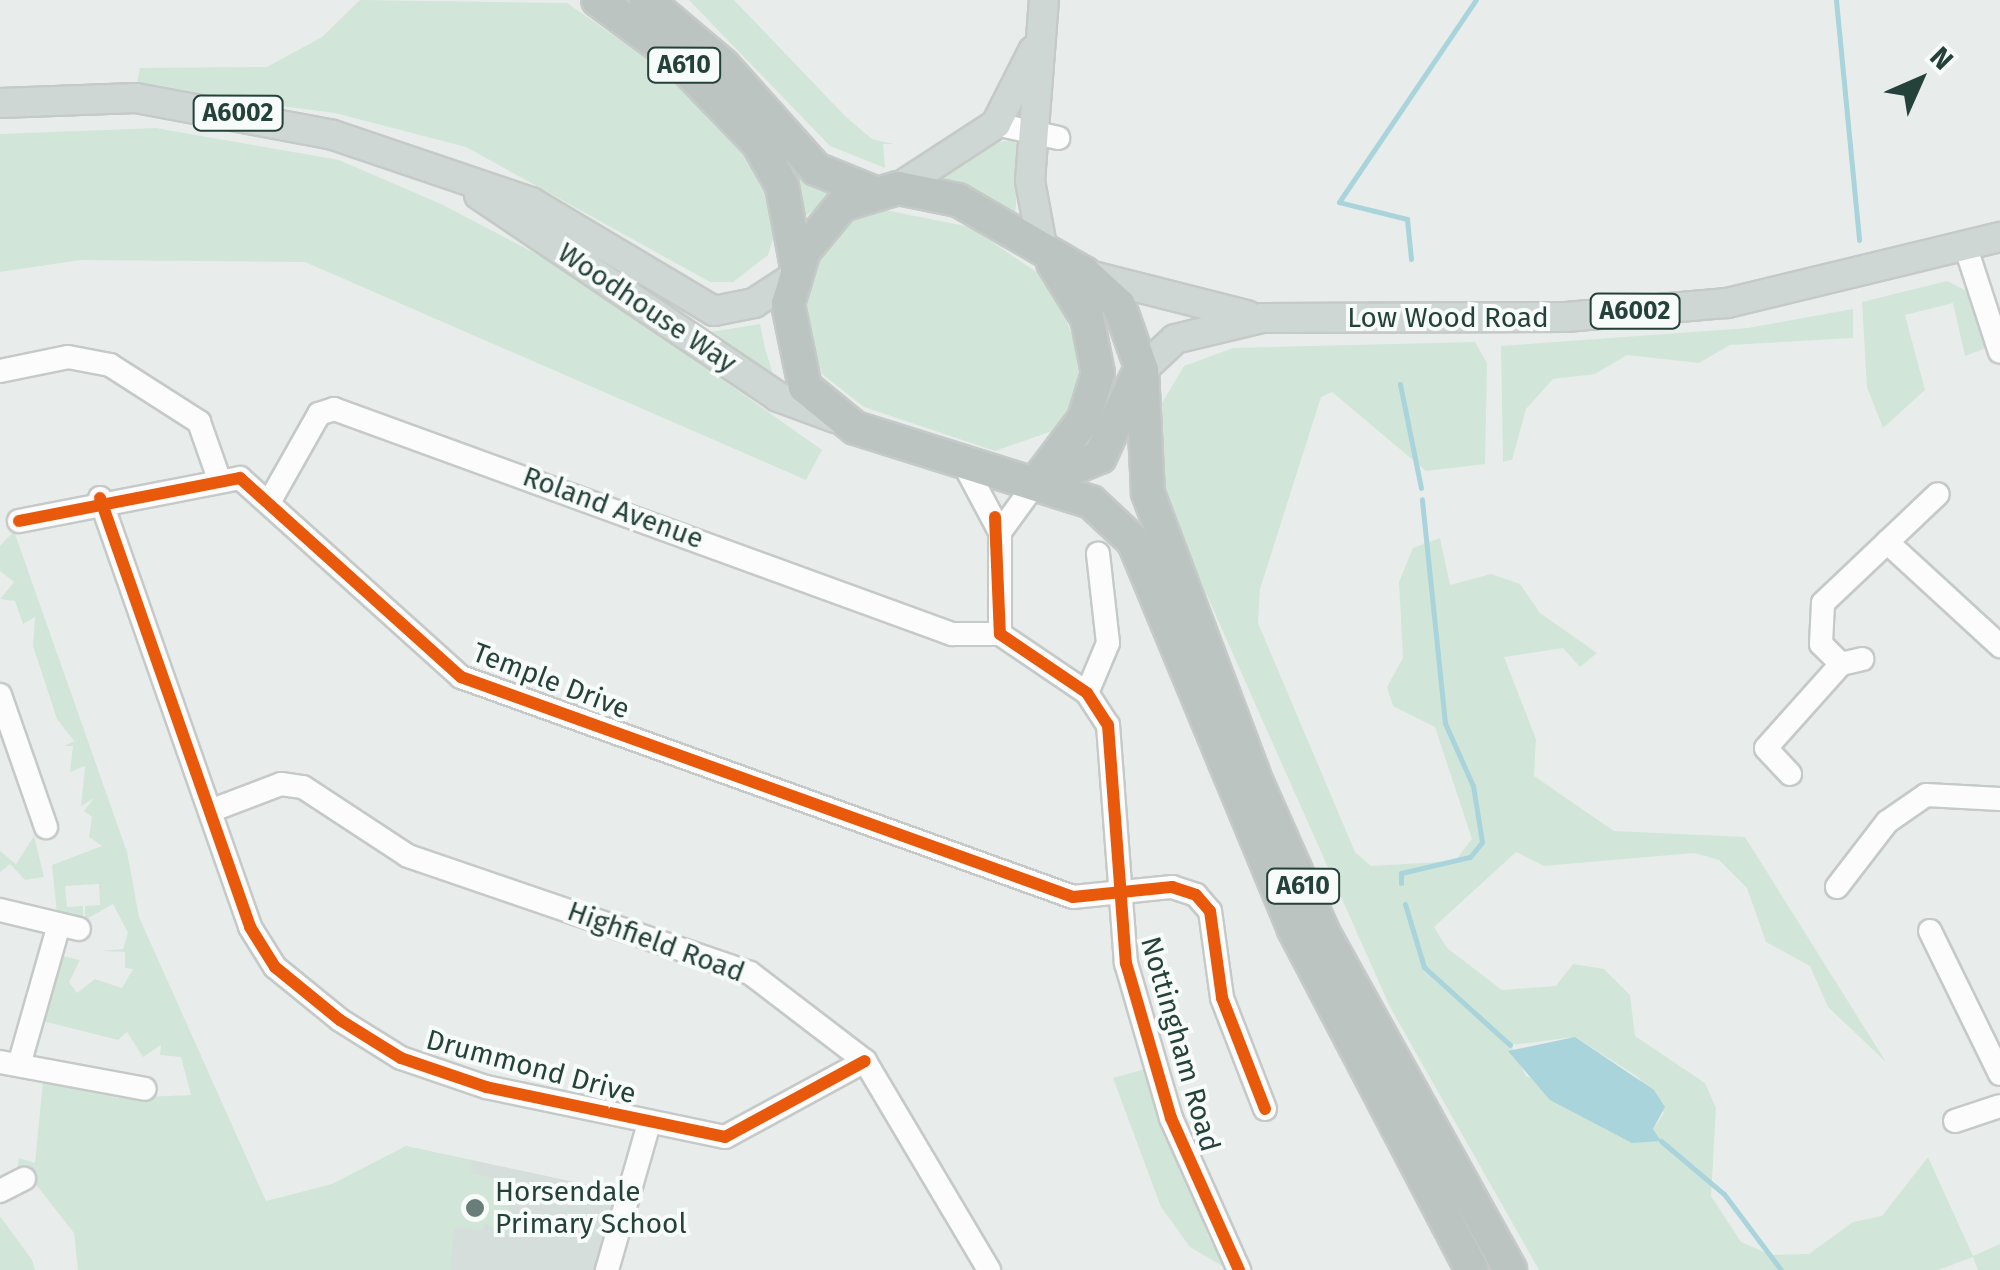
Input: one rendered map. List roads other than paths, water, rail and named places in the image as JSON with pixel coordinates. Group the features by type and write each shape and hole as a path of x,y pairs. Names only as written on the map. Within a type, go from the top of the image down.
{"highway":[{"name":"A610","path":"598,0 674,56 758,142 782,186 795,272"},
{"name":"A610","path":"646,0 723,65 816,168 884,190"},
{"path":"1035,484 1084,419 1098,373 1087,318 1045,253 958,200 884,190 833,212 795,272 786,329 796,371 835,418 966,468 1001,474 1064,445"},
{"name":"A610","path":"1045,253 1084,273 1119,305 1142,370 1148,493 1258,785 1323,932 1510,1270"},
{"path":"1035,484 1100,457 1142,370"},
{"name":"A610","path":"1001,474 1090,502 1132,541 1294,928 1472,1270"}],"main road":[{"path":"1044,0 1041,31 1045,253"},
{"path":"884,190 996,124 1041,31"},
{"name":"Woodhouse Way","path":"0,102 136,98 237,113 333,136 466,185 531,202 714,311 754,303 795,272"},
{"name":"Woodhouse Way","path":"466,185 778,396 835,418"},
{"name":"Low Wood Road","path":"1142,370 1175,339 1262,318 1566,317 1727,304 2000,237"},
{"name":"A6002","path":"1084,273 1262,318"}],"street":[{"path":"996,124 1045,136"},
{"path":"1966,248 2000,352"},
{"path":"0,371 68,356 110,365 200,422 218,476 100,498 19,521"},
{"name":"Roland Avenue","path":"271,499 319,414 334,409 952,634 1000,634"},
{"path":"966,468 1000,532 1000,634"},
{"name":"Temple Drive","path":"218,476 240,478 271,499 461,677 1073,897 1117,896 1172,887 1210,912 1222,998 1265,1109"},
{"path":"1000,532 1035,484"},
{"path":"1790,774 1766,748 1851,661 1821,644 1823,603 1938,494"},
{"name":"Drummond Drive","path":"100,498 262,952 350,1027 440,1073 649,1124 733,1137 865,1061"},
{"path":"1887,542 2000,646"},
{"path":"1087,692 1108,643 1098,554"},
{"name":"Nottingham Road","path":"1000,634 1087,692 1115,748 1117,896 1171,1118 1239,1270"},
{"path":"0,695 6,733 35,817"},
{"name":"Highfield Road","path":"210,810 281,784 303,787 408,856 750,973 865,1061 988,1270"},
{"path":"1837,888 1886,822 1926,795 2000,799"},
{"path":"7,903 69,927 10,1063 144,1089"},
{"path":"1930,931 2000,1074"},
{"path":"1956,1121 2000,1106"},
{"path":"607,1270 649,1124"}],"water":[{"path":"1575,1037 1654,1090 1665,1107 1653,1129 1661,1141 1632,1143 1550,1100 1508,1051"}],"waterway":[{"path":"1411,259 1407,219 1339,202 1476,0"},
{"path":"1836,0 1859,240"},
{"path":"1400,384 1421,488"},
{"path":"1401,883 1401,873 1470,857 1482,842 1473,786 1445,723 1422,499"},
{"path":"1405,904 1424,967 1510,1045"},
{"path":"1661,1141 1724,1194 1781,1270"}],"place":[{"name":"Horsendale Primary School","path":"475,1208"}]}
